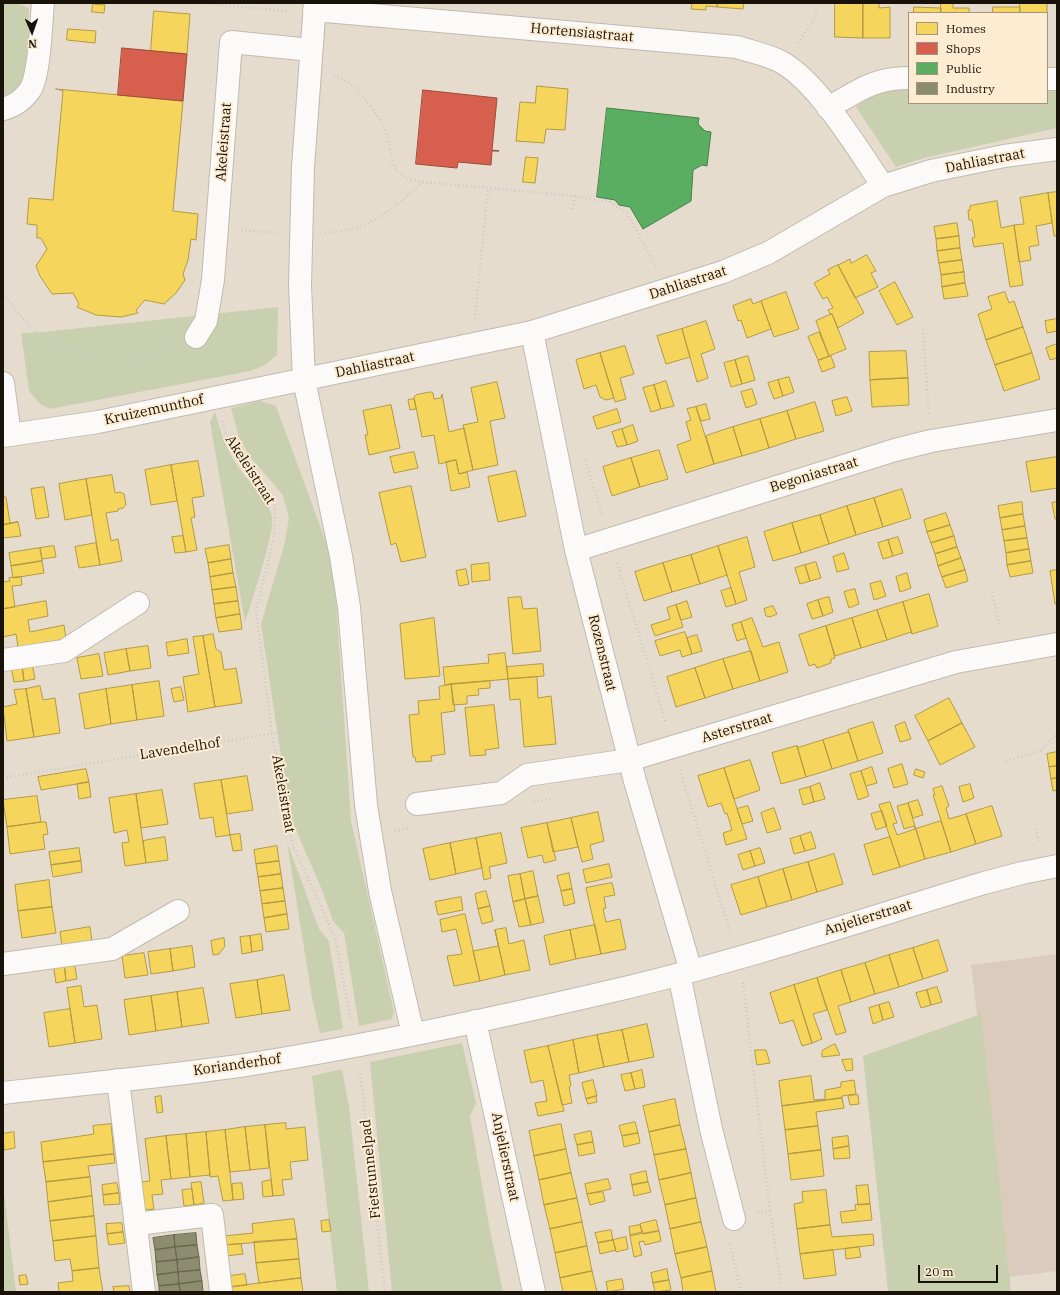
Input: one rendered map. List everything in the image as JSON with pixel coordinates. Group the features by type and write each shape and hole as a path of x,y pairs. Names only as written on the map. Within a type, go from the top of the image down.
{"street":[{"path":"3,109 14,106 31,89 36,69 43,3"},
{"path":"314,6 303,167 300,285 304,380 341,556 349,607 366,805 380,891 413,1034"},
{"name":"Hortensiastraat","path":"314,6 736,47 767,56 784,64 807,83 828,108 884,186"},
{"name":"Akeleistraat","path":"196,337 206,321 213,280 231,42 310,60"},
{"path":"828,108 868,85 890,78 908,78"},
{"name":"Dahliastraat","path":"304,380 532,332 723,272 768,253 884,186 931,171 1004,156 1057,149"},
{"name":"Rozenstraat","path":"532,332 576,550 629,760 685,972"},
{"name":"Kruizemunthof","path":"6,435 98,422 217,396 304,380"},
{"path":"3,383 6,435"},
{"name":"Begoniastraat","path":"576,550 895,450 931,441 1057,420"},
{"path":"3,660 64,651 138,603"},
{"name":"Asterstraat","path":"417,804 500,793 527,775 629,760 949,664 1006,652 1057,644"},
{"name":"Anjelierstraat","path":"356,1046 627,988 984,883 1057,866"},
{"path":"3,964 112,949 178,911"},
{"path":"685,972 711,1128 734,1219"},
{"name":"Anjelierstraat","path":"476,1021 534,1292"},
{"name":"Korianderhof","path":"3,1094 238,1066 356,1046"},
{"path":"118,1080 144,1292"},
{"path":"136,1224 212,1215 221,1292"}],"path":[{"path":"198,3 276,10"},
{"path":"784,64 816,17 816,3"},
{"path":"310,60 333,75 348,82 379,117 385,128 391,161 396,170 404,177 423,182 575,196 610,202 627,213 668,290"},
{"path":"217,229 302,235 355,228 375,220 392,209 423,182"},
{"path":"480,344 475,323 488,188"},
{"path":"573,209 575,196"},
{"path":"3,294 38,333 64,350 94,358 122,360 145,357 185,338 196,337"},
{"path":"923,329 931,441"},
{"name":"Akeleistraat","path":"196,337 205,342 210,353 217,396 227,438 258,477 275,506 274,537 256,610 272,734 293,846 335,937 356,1046"},
{"path":"992,592 1006,652"},
{"name":"Lavendelhof","path":"3,778 358,719"},
{"path":"1006,761 1040,751 1057,733"},
{"name":"Fietstunnelpad","path":"356,1046 360,1067 385,1292"},
{"path":"741,1292 725,1221 770,1211 781,1286"}],"shaded area":[{"path":"1057,954 1057,1271 1009,1277 971,965"}],"green space":[{"path":"3,3 16,3 29,8 29,48 26,70 22,81 3,104"},
{"path":"908,89 908,104 1048,104 1048,89 1057,90 1057,128 924,158 896,167 856,107 874,93"},
{"path":"278,307 277,355 265,365 250,371 50,409 40,404 29,391 21,333 43,332"},
{"path":"260,401 276,406 327,545 335,585 351,821 394,1012 392,1019 359,1026 344,933 333,921 322,890 290,816 261,624 285,542 289,517 282,494 251,458 239,437 231,408"},
{"path":"215,412 227,448 234,461 263,497 272,517 270,537 245,623 210,422"},
{"path":"287,842 319,929 329,941 343,1029 320,1033 312,998"},
{"path":"981,1014 1011,1292 888,1292 863,1056"},
{"path":"462,1043 476,1103 470,1116 489,1225 503,1292 392,1292 370,1062"},
{"path":"342,1069 349,1107 369,1292 337,1292 312,1076"},
{"path":"3,1184 16,1292 3,1292"}],"building: Homes":[{"path":"690,3 718,3 717,7 706,6 706,10 691,9 692,4"},
{"path":"718,3 744,3 743,9 717,7"},
{"path":"835,3 863,3 863,38 835,37"},
{"path":"863,3 879,3 879,8 890,7 890,38 863,38"},
{"path":"941,3 953,3 953,8 969,8 969,12 941,12"},
{"path":"1020,3 1047,3 1047,12 1020,12"},
{"path":"93,4 105,5 104,13 92,12"},
{"path":"914,7 941,8 941,12 914,12"},
{"path":"993,7 1020,7 1020,12 993,12"},
{"path":"154,11 190,14 187,54 151,51"},
{"path":"68,29 96,31 95,43 67,40"},
{"path":"537,86 568,89 565,130 546,129 544,143 516,141 520,102 535,103"},
{"path":"56,89 183,101 173,211 198,214 196,240 191,239 188,260 183,274 185,280 176,293 164,304 145,300 136,310 138,313 121,317 96,315 77,307 79,304 73,293 52,294 40,276 36,266 47,249 41,238 37,238 37,225 27,224 29,198 53,200 63,91"},
{"path":"526,157 538,158 535,183 523,182"},
{"path":"1057,192 1057,236 1054,236 1048,193"},
{"path":"1048,193 1052,223 1036,226 1039,245 1029,247 1031,260 1019,262 1014,225 1024,224 1020,198"},
{"path":"997,201 1001,228 1014,225 1023,285 1010,287 1003,243 974,247 972,238 975,237 972,220 969,220 968,210 970,210 970,206"},
{"path":"957,223 959,236 936,239 934,227"},
{"path":"959,236 960,248 937,251 936,239"},
{"path":"960,248 962,260 939,263 937,251"},
{"path":"867,255 876,271 871,273 878,287 855,298 838,265 850,259 851,263"},
{"path":"962,260 964,272 941,275 939,263"},
{"path":"838,265 864,313 838,328 832,314 831,315 828,310 833,308 827,297 823,299 814,283 830,274 828,270"},
{"path":"964,272 965,283 942,287 941,275"},
{"path":"895,282 913,317 897,325 879,291"},
{"path":"965,283 968,296 944,299 942,287"},
{"path":"786,292 799,329 774,337 761,301"},
{"path":"1005,292 1009,303 1014,301 1023,327 986,340 978,314 992,309 988,297"},
{"path":"751,299 753,304 761,301 771,329 747,338 741,320 738,321 733,306"},
{"path":"832,314 846,349 829,356 816,321"},
{"path":"1057,319 1057,331 1047,333 1045,321"},
{"path":"706,321 715,349 701,354 708,378 697,382 682,329"},
{"path":"1023,327 1032,353 995,365 986,340"},
{"path":"682,329 690,357 666,364 657,336"},
{"path":"819,332 829,356 818,360 808,337"},
{"path":"1057,344 1057,358 1050,360 1046,348"},
{"path":"625,346 634,374 620,378 626,399 615,402 600,353"},
{"path":"906,351 908,378 870,380 869,352"},
{"path":"600,353 614,398 606,400 600,397 596,385 584,389 576,360"},
{"path":"1032,353 1040,379 1004,391 995,365"},
{"path":"748,356 755,380 742,384 735,360"},
{"path":"831,356 835,367 822,372 818,361"},
{"path":"735,360 742,384 731,387 724,363"},
{"path":"789,377 794,392 783,396 778,380"},
{"path":"908,378 909,405 872,407 870,380"},
{"path":"778,380 783,396 774,399 768,383"},
{"path":"666,381 674,406 661,409 654,385"},
{"path":"497,382 505,418 490,421 498,465 473,470 463,425 478,422 471,388"},
{"path":"654,385 661,409 651,412 643,388"},
{"path":"752,389 757,404 746,408 741,392"},
{"path":"431,392 433,393 434,399 441,398 442,394 449,432 464,428 473,470 459,474 456,460 439,464 434,435 422,437 414,397 416,395"},
{"path":"847,397 852,411 836,416 832,401"},
{"path":"414,399 416,409 410,410 408,400"},
{"path":"815,402 824,431 796,439 787,411"},
{"path":"706,404 710,419 701,421 696,407"},
{"path":"391,405 400,448 369,455 365,435 368,435 363,411"},
{"path":"696,407 714,464 686,473 677,445 691,440 686,422 691,420 687,409"},
{"path":"617,409 621,422 597,429 593,417"},
{"path":"787,411 796,439 769,448 760,419"},
{"path":"760,419 769,448 742,456 733,427"},
{"path":"633,425 638,441 627,445 622,429"},
{"path":"733,427 742,456 714,464 706,436"},
{"path":"622,429 627,445 617,447 612,432"},
{"path":"659,450 668,479 640,487 631,458"},
{"path":"414,452 418,468 394,473 390,457"},
{"path":"1057,457 1057,488 1031,492 1026,462"},
{"path":"631,458 640,487 612,496 603,467"},
{"path":"456,460 459,474 467,472 470,487 451,491 446,462"},
{"path":"198,461 204,496 192,498 195,517 191,518 197,550 186,552 171,465"},
{"path":"171,465 177,501 151,505 145,470"},
{"path":"516,471 526,516 498,522 488,477"},
{"path":"112,475 115,493 120,492 124,494 126,505 123,508 118,509 118,511 106,513 111,541 118,539 122,561 100,565 86,479"},
{"path":"86,479 92,515 65,520 59,484"},
{"path":"411,486 426,557 401,562 396,543 391,545 379,493"},
{"path":"44,487 49,517 36,519 31,489"},
{"path":"902,489 911,518 883,527 874,498"},
{"path":"3,497 6,497 10,523 18,522 3,525"},
{"path":"874,498 883,527 856,535 847,506"},
{"path":"1022,502 1023,514 1000,518 998,506"},
{"path":"1057,502 1057,519 1055,519 1052,503"},
{"path":"847,506 856,535 829,544 820,515"},
{"path":"946,513 950,525 927,532 924,520"},
{"path":"1023,514 1025,526 1002,530 1000,518"},
{"path":"820,515 829,544 801,553 792,523"},
{"path":"18,522 21,536 3,538 3,525"},
{"path":"792,523 801,553 773,561 764,532"},
{"path":"950,525 954,536 931,543 927,532"},
{"path":"1025,526 1027,538 1004,541 1002,530"},
{"path":"183,536 186,552 175,553 172,537"},
{"path":"954,536 957,547 935,554 931,543"},
{"path":"747,537 755,567 739,572 747,600 736,604 718,546"},
{"path":"898,537 903,553 893,556 888,540"},
{"path":"1027,538 1029,549 1006,553 1004,541"},
{"path":"888,540 893,556 883,559 878,543"},
{"path":"96,543 100,565 79,568 75,547"},
{"path":"229,545 231,559 208,563 205,549"},
{"path":"54,546 56,557 42,559 40,548"},
{"path":"718,546 727,575 700,584 691,555"},
{"path":"957,547 961,558 938,566 935,554"},
{"path":"40,548 42,561 11,566 9,553"},
{"path":"1029,549 1031,561 1007,565 1006,553"},
{"path":"844,553 849,569 837,572 833,557"},
{"path":"691,555 700,584 672,592 663,563"},
{"path":"961,558 965,570 942,577 938,566"},
{"path":"231,559 233,573 210,577 208,563"},
{"path":"42,561 44,573 13,578 11,566"},
{"path":"1031,561 1033,573 1010,577 1007,565"},
{"path":"816,562 821,578 810,581 805,565"},
{"path":"489,563 490,580 472,582 471,565"},
{"path":"663,563 672,592 644,601 635,572"},
{"path":"805,565 810,581 800,584 795,568"},
{"path":"466,569 469,584 459,586 456,571"},
{"path":"965,570 968,581 946,588 942,577"},
{"path":"1057,570 1057,603 1055,604 1050,571"},
{"path":"233,573 236,587 212,590 210,577"},
{"path":"907,573 911,588 900,592 896,577"},
{"path":"21,577 22,585 12,586 15,607 3,609 3,582 10,581 9,578"},
{"path":"881,581 886,596 874,600 870,584"},
{"path":"236,587 238,601 214,604 212,590"},
{"path":"731,588 736,604 726,607 721,591"},
{"path":"855,589 859,604 849,608 844,592"},
{"path":"929,594 938,626 912,634 903,602"},
{"path":"521,597 523,609 537,608 541,651 513,654 508,598"},
{"path":"829,597 833,612 823,616 818,600"},
{"path":"818,600 823,616 812,619 807,604"},
{"path":"46,601 48,616 28,620 30,632 64,625 66,639 18,647 16,634 3,637 3,609"},
{"path":"238,601 240,614 216,618 214,604"},
{"path":"687,601 692,617 681,620 676,605"},
{"path":"903,602 912,634 911,632 887,640 877,610"},
{"path":"676,605 683,627 655,636 651,625 670,619 667,608"},
{"path":"773,606 777,614 770,617 766,616 764,609"},
{"path":"877,610 887,640 861,648 852,618"},
{"path":"240,614 242,629 219,632 216,618"},
{"path":"434,618 440,676 405,679 400,624"},
{"path":"752,618 763,647 779,642 788,672 760,681 741,622"},
{"path":"852,618 861,648 835,656 826,626"},
{"path":"741,622 746,638 737,641 732,625"},
{"path":"826,626 835,658 831,659 831,663 817,668 815,664 809,666 799,635"},
{"path":"685,632 692,654 682,657 680,650 660,656 655,641"},
{"path":"213,634 216,649 221,652 224,670 236,668 242,703 215,707 203,636"},
{"path":"697,635 702,651 692,654 687,638"},
{"path":"203,636 215,707 188,712 183,677 199,674 193,637"},
{"path":"187,639 189,653 168,656 166,643"},
{"path":"148,646 151,668 130,671 126,649"},
{"path":"126,649 130,671 108,675 104,653"},
{"path":"751,651 760,681 733,689 723,659"},
{"path":"505,653 508,679 445,685 443,667 489,663 488,655"},
{"path":"99,654 103,676 81,679 77,658"},
{"path":"723,659 733,689 705,698 695,668"},
{"path":"32,664 35,679 24,681 22,665"},
{"path":"543,664 544,676 508,679 507,667"},
{"path":"22,665 24,681 14,682 11,667"},
{"path":"695,668 705,698 676,707 667,677"},
{"path":"537,677 538,698 551,696 556,744 524,747 520,699 510,700 508,679"},
{"path":"159,681 164,716 137,720 132,685"},
{"path":"490,681 490,688 478,689 479,695 467,696 467,704 453,705 451,684"},
{"path":"451,684 455,711 441,713 445,754 431,756 432,761 416,762 415,757 413,757 409,715 419,714 418,701 440,699 439,687"},
{"path":"132,685 137,720 111,724 106,689"},
{"path":"40,686 43,700 55,698 60,733 34,737 26,689"},
{"path":"181,687 184,700 174,702 171,689"},
{"path":"26,689 34,737 7,741 3,707 17,704 14,690"},
{"path":"106,689 111,724 85,729 79,694"},
{"path":"949,698 962,723 928,741 915,716"},
{"path":"494,705 499,748 485,750 486,755 470,756 465,708"},
{"path":"873,722 883,753 858,761 848,730"},
{"path":"905,722 911,739 900,742 895,726"},
{"path":"962,723 975,747 940,765 928,741"},
{"path":"849,732 858,761 832,769 823,740"},
{"path":"823,740 832,769 806,777 797,746 799,747"},
{"path":"797,746 806,777 781,784 772,753"},
{"path":"1057,752 1057,766 1049,767 1047,754"},
{"path":"750,760 760,790 734,799 724,768"},
{"path":"902,764 908,784 894,788 888,769"},
{"path":"1057,766 1057,778 1051,779 1049,767"},
{"path":"872,767 877,783 866,786 861,771"},
{"path":"724,768 747,839 726,845 723,833 732,830 727,813 725,814 721,803 708,807 698,776"},
{"path":"86,769 89,782 41,790 38,777"},
{"path":"916,769 925,772 923,778 914,775"},
{"path":"861,771 869,796 858,800 850,774"},
{"path":"247,776 253,810 227,814 221,780"},
{"path":"1057,778 1057,790 1053,791 1051,779"},
{"path":"221,780 230,835 216,837 213,817 200,819 194,784"},
{"path":"89,782 91,797 79,799 77,784"},
{"path":"820,783 825,799 814,802 810,787"},
{"path":"970,784 974,798 963,802 959,787"},
{"path":"942,786 949,806 946,808 949,819 966,814 976,844 951,852 933,795 935,795 933,789"},
{"path":"810,787 814,802 803,805 799,790"},
{"path":"162,790 168,824 141,828 136,794"},
{"path":"136,794 146,863 125,866 122,843 129,842 127,830 114,833 109,798"},
{"path":"37,796 41,822 7,827 3,800"},
{"path":"918,800 923,815 913,818 908,803"},
{"path":"890,802 897,823 893,824 897,835 915,829 914,826 904,829 897,806 908,803 925,859 900,867 879,805"},
{"path":"748,806 753,821 742,824 737,809"},
{"path":"992,806 1002,836 976,844 966,814"},
{"path":"774,808 781,829 767,833 761,813"},
{"path":"882,811 887,826 876,830 871,814"},
{"path":"598,812 604,841 590,845 593,859 582,862 571,818"},
{"path":"571,818 578,847 553,852 547,823"},
{"path":"941,821 951,852 925,859 916,829"},
{"path":"46,822 48,834 43,835 45,849 10,854 7,827"},
{"path":"547,823 556,860 544,863 542,855 528,858 521,828"},
{"path":"811,832 816,848 805,851 800,836"},
{"path":"501,833 507,863 489,867 491,878 484,880 476,838"},
{"path":"240,834 242,850 233,851 230,835"},
{"path":"800,836 805,851 794,854 790,839"},
{"path":"165,837 168,860 146,863 143,841"},
{"path":"890,837 900,867 873,875 864,845"},
{"path":"476,838 482,868 456,874 450,843"},
{"path":"450,843 456,874 430,880 423,849"},
{"path":"277,846 279,861 256,864 254,850"},
{"path":"79,848 81,861 51,865 49,852"},
{"path":"760,848 765,863 755,866 750,851"},
{"path":"750,851 755,866 743,870 738,855"},
{"path":"834,854 843,884 817,892 808,862"},
{"path":"81,861 82,872 53,877 51,865"},
{"path":"279,861 281,874 258,877 256,864"},
{"path":"808,862 817,892 792,900 783,869"},
{"path":"609,864 612,877 586,883 583,870"},
{"path":"783,869 792,900 767,907 758,877"},
{"path":"533,871 538,896 525,899 520,874"},
{"path":"569,873 572,889 561,891 557,876"},
{"path":"281,874 283,888 260,891 258,877"},
{"path":"520,874 525,899 513,902 508,876"},
{"path":"758,877 767,907 741,915 731,885"},
{"path":"49,880 52,907 18,911 15,885"},
{"path":"612,883 615,895 604,897 606,908 603,909 606,922 620,919 626,949 601,954 586,888"},
{"path":"283,888 285,901 262,904 260,891"},
{"path":"572,889 575,903 564,906 561,891"},
{"path":"486,891 490,906 478,909 475,894"},
{"path":"538,896 544,922 531,925 525,899"},
{"path":"461,897 463,910 438,915 435,902"},
{"path":"525,899 531,925 519,927 513,902"},
{"path":"285,901 287,914 264,918 262,904"},
{"path":"490,906 493,921 482,924 478,909"},
{"path":"52,907 56,933 22,938 18,911"},
{"path":"287,914 289,929 266,932 264,918"},
{"path":"465,914 480,981 454,986 447,956 462,954 456,929 442,932 440,920"},
{"path":"595,925 601,954 576,959 570,930"},
{"path":"90,927 92,941 62,946 60,932"},
{"path":"506,928 509,944 524,940 530,970 505,975 495,930"},
{"path":"495,930 505,975 480,981 473,951 498,946"},
{"path":"570,930 576,959 550,965 544,936"},
{"path":"261,934 263,950 252,952 250,936"},
{"path":"250,936 252,952 242,954 240,937"},
{"path":"224,938 225,946 219,954 213,955 211,941"},
{"path":"938,940 948,971 923,979 913,948"},
{"path":"192,946 195,967 173,971 170,949"},
{"path":"913,948 923,979 899,987 889,955"},
{"path":"170,949 173,971 151,974 148,952"},
{"path":"144,953 148,975 125,978 122,956"},
{"path":"889,955 899,987 875,994 865,963"},
{"path":"74,961 77,979 66,981 64,963"},
{"path":"64,963 66,981 56,983 53,964"},
{"path":"865,963 875,994 851,1002 841,970"},
{"path":"841,970 851,1002 838,1006 846,1032 836,1035 817,978"},
{"path":"284,975 290,1010 262,1014 257,980"},
{"path":"817,978 827,1010 813,1014 822,1039 812,1043 794,985"},
{"path":"257,980 262,1014 236,1018 230,984"},
{"path":"794,985 812,1043 802,1046 793,1020 780,1024 770,993"},
{"path":"81,986 84,1007 97,1005 102,1039 75,1043 67,988"},
{"path":"937,987 942,1002 931,1005 927,990"},
{"path":"203,988 209,1023 182,1027 177,992"},
{"path":"927,990 931,1005 921,1008 916,993"},
{"path":"177,992 182,1027 156,1031 151,996"},
{"path":"151,996 156,1031 129,1035 124,1000"},
{"path":"889,1002 894,1017 883,1020 879,1005"},
{"path":"879,1005 883,1020 873,1024 869,1008"},
{"path":"70,1009 75,1043 49,1047 44,1013"},
{"path":"647,1024 654,1057 629,1062 622,1030"},
{"path":"622,1030 629,1062 604,1067 597,1035"},
{"path":"597,1035 604,1067 579,1073 573,1040"},
{"path":"573,1040 579,1073 569,1075 571,1086 569,1087 572,1103 562,1105 548,1046"},
{"path":"835,1044 840,1055 822,1057 822,1051"},
{"path":"548,1046 564,1111 538,1116 535,1103 547,1101 543,1080 531,1083 524,1051"},
{"path":"755,1050 766,1050 770,1063 757,1065"},
{"path":"852,1059 853,1070 846,1071 842,1060"},
{"path":"642,1070 645,1087 635,1089 631,1073"},
{"path":"631,1073 635,1089 625,1091 621,1075"},
{"path":"811,1076 814,1100 825,1099 825,1090 841,1087 841,1082 854,1080 856,1094 842,1096 842,1098 782,1106 779,1081"},
{"path":"593,1080 597,1096 586,1099 582,1083"},
{"path":"858,1095 859,1104 850,1105 848,1096"},
{"path":"161,1096 163,1112 157,1113 155,1097"},
{"path":"596,1096 597,1102 588,1104 586,1099"},
{"path":"842,1098 844,1108 816,1112 818,1126 785,1130 782,1106"},
{"path":"675,1099 680,1125 649,1132 643,1106"},
{"path":"635,1122 638,1133 622,1136 619,1126"},
{"path":"286,1123 286,1129 305,1127 308,1160 290,1162 292,1179 282,1180 284,1195 273,1196 265,1125"},
{"path":"111,1124 114,1154 43,1162 41,1142 94,1134 93,1126"},
{"path":"561,1124 566,1149 534,1156 529,1131"},
{"path":"265,1125 269,1168 250,1170 245,1127"},
{"path":"680,1125 686,1149 654,1155 649,1132"},
{"path":"818,1126 821,1150 788,1154 785,1130"},
{"path":"245,1127 250,1170 230,1172 225,1130"},
{"path":"225,1130 233,1200 223,1201 218,1176 210,1177 206,1132"},
{"path":"591,1131 593,1142 577,1145 574,1135"},
{"path":"14,1132 15,1148 4,1150 3,1134"},
{"path":"206,1132 210,1175 190,1177 186,1134"},
{"path":"638,1133 640,1143 624,1147 622,1136"},
{"path":"186,1134 190,1177 171,1179 166,1136"},
{"path":"166,1136 171,1179 161,1180 163,1194 152,1195 154,1209 144,1210 140,1182 150,1181 145,1139"},
{"path":"848,1136 849,1146 833,1149 832,1138"},
{"path":"593,1142 595,1153 579,1156 577,1145"},
{"path":"849,1146 850,1158 834,1159 833,1149"},
{"path":"566,1149 571,1173 539,1180 534,1156"},
{"path":"686,1149 691,1173 659,1180 654,1155"},
{"path":"821,1150 824,1176 791,1180 788,1154"},
{"path":"114,1154 115,1163 88,1166 90,1177 46,1182 43,1162"},
{"path":"646,1171 648,1182 632,1185 630,1175"},
{"path":"571,1173 577,1198 544,1205 539,1180"},
{"path":"691,1173 696,1198 665,1205 659,1180"},
{"path":"90,1177 92,1196 48,1202 46,1182"},
{"path":"608,1179 611,1189 587,1194 585,1184"},
{"path":"271,1180 273,1196 263,1197 262,1182"},
{"path":"201,1182 204,1203 194,1205 191,1183"},
{"path":"648,1182 651,1192 634,1196 632,1185"},
{"path":"117,1183 119,1193 103,1195 102,1185"},
{"path":"242,1183 244,1199 233,1200 232,1184"},
{"path":"868,1185 870,1204 858,1205 856,1186"},
{"path":"192,1189 194,1205 184,1206 182,1190"},
{"path":"826,1190 830,1225 797,1229 794,1204 803,1202 802,1192"},
{"path":"603,1192 605,1201 590,1205 587,1194"},
{"path":"119,1193 120,1204 104,1205 103,1195"},
{"path":"92,1196 94,1216 50,1221 48,1202"},
{"path":"577,1198 582,1222 550,1229 544,1205"},
{"path":"696,1198 701,1222 670,1229 665,1205"},
{"path":"870,1204 872,1220 842,1223 840,1212 856,1210 855,1205"},
{"path":"94,1216 96,1236 53,1241 50,1221"},
{"path":"294,1219 297,1239 225,1245 224,1236 253,1233 252,1224"},
{"path":"329,1220 331,1231 322,1232 321,1221"},
{"path":"656,1220 659,1231 643,1234 640,1224"},
{"path":"582,1222 587,1246 555,1253 550,1229"},
{"path":"701,1222 707,1247 675,1254 670,1229"},
{"path":"122,1223 123,1232 107,1234 106,1224"},
{"path":"640,1225 642,1232 630,1235 629,1227"},
{"path":"830,1225 832,1237 873,1234 874,1245 800,1254 797,1229"},
{"path":"611,1230 613,1240 598,1243 595,1233"},
{"path":"659,1231 661,1241 645,1245 644,1241 639,1242 642,1255 634,1257 630,1236"},
{"path":"123,1232 125,1243 109,1245 107,1234"},
{"path":"96,1236 99,1268 72,1271 70,1259 55,1261 53,1241"},
{"path":"626,1237 628,1249 616,1252 613,1240"},
{"path":"297,1239 299,1259 256,1263 254,1242"},
{"path":"613,1240 616,1250 600,1254 598,1243"},
{"path":"241,1244 243,1254 226,1256 225,1245"},
{"path":"587,1246 592,1271 560,1278 555,1253"},
{"path":"707,1247 712,1271 681,1278 675,1254"},
{"path":"859,1247 861,1257 846,1259 845,1249"},
{"path":"833,1250 836,1275 804,1279 800,1254"},
{"path":"299,1259 301,1278 259,1283 256,1263"},
{"path":"99,1268 103,1292 59,1292 58,1283 73,1281 72,1271"},
{"path":"667,1269 669,1280 653,1283 651,1273"},
{"path":"592,1271 597,1292 563,1292 560,1278"},
{"path":"712,1271 716,1292 683,1292 681,1278"},
{"path":"245,1274 247,1285 231,1287 230,1276"},
{"path":"26,1275 28,1284 20,1285 19,1276"},
{"path":"301,1278 303,1292 231,1292 231,1287"},
{"path":"622,1279 624,1289 608,1292 606,1282"},
{"path":"669,1280 671,1290 655,1292 653,1283"},
{"path":"129,1286 130,1292 114,1292 113,1287"}],"building: Shops":[{"path":"122,48 187,54 183,101 118,95"},
{"path":"423,90 497,98 492,150 499,151 492,151 491,165 458,162 457,168 416,164"}],"building: Public":[{"path":"607,108 699,118 698,124 705,131 711,132 707,166 702,165 693,170 691,201 643,229 630,207 619,205 615,200 597,197"}],"building: Industry":[{"path":"196,1233 197,1245 175,1247 174,1235"},
{"path":"174,1235 175,1247 155,1250 153,1238"},
{"path":"197,1245 199,1257 177,1260 175,1247"},
{"path":"175,1247 177,1260 156,1262 155,1250"},
{"path":"199,1257 200,1270 178,1272 177,1260"},
{"path":"177,1260 178,1272 157,1275 156,1262"},
{"path":"200,1270 202,1281 179,1284 178,1272"},
{"path":"178,1272 179,1284 159,1286 157,1275"},
{"path":"202,1281 203,1292 180,1292 179,1284"},
{"path":"179,1284 180,1292 159,1292 159,1286"}]}
